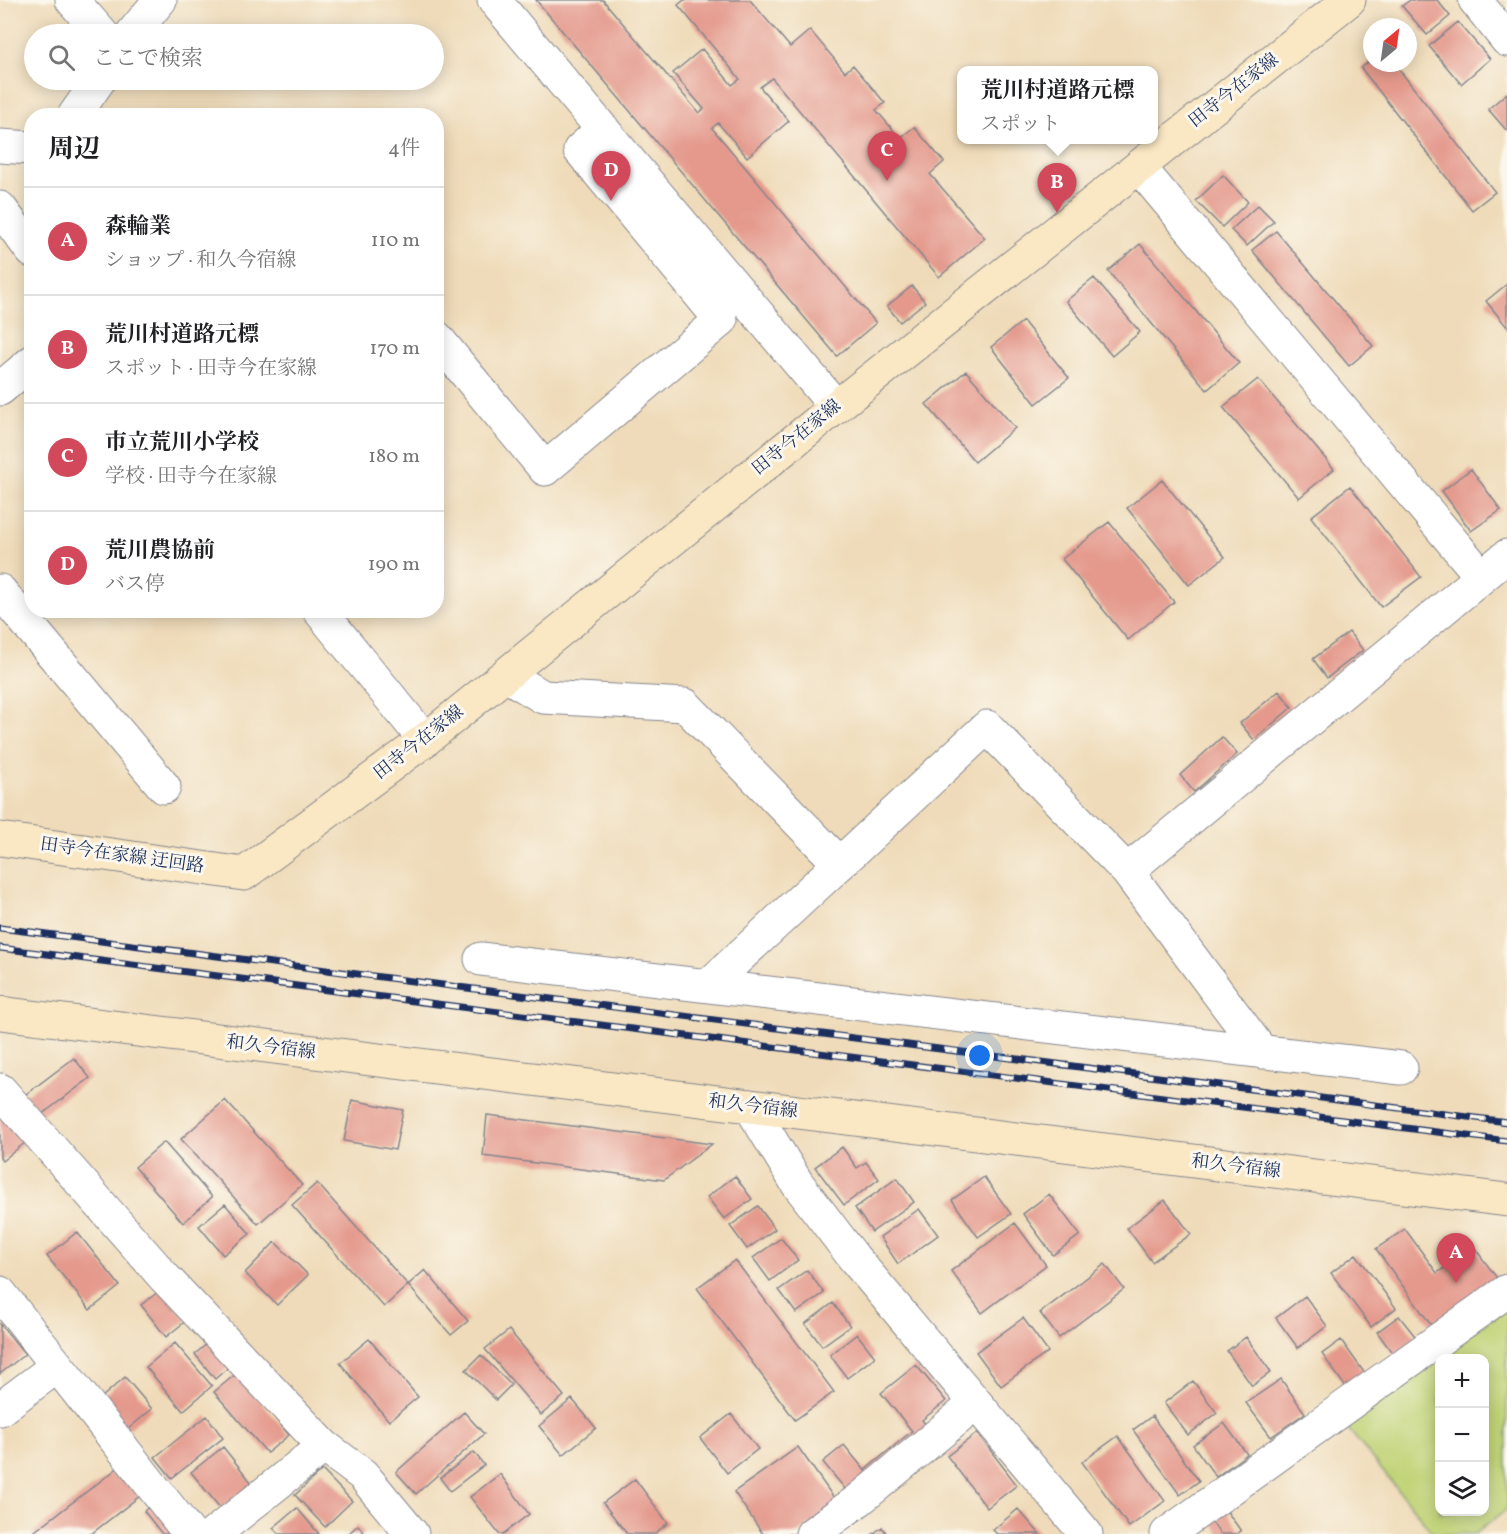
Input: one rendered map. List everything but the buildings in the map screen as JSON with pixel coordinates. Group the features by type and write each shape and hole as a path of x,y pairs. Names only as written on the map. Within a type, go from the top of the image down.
{"main road":[{"name":"田寺今在家線","path":"243,874 424,740 836,407 1349,0"},
{"name":"田寺今在家線 迂回路","path":"0,839 243,874"},
{"name":"和久今宿線","path":"0,1013 1507,1200"}],"street":[{"path":"72,0 93,24"},
{"path":"140,24 160,0"},
{"path":"494,0 836,407"},
{"path":"1475,0 1507,40"},
{"path":"80,108 92,90"},
{"path":"444,347 545,470 721,320 580,150 603,129"},
{"path":"0,146 24,148"},
{"path":"1139,166 1482,577"},
{"path":"0,208 24,240"},
{"path":"0,389 24,369"},
{"path":"1127,871 1507,556"},
{"path":"0,591 164,787"},
{"path":"325,618 424,740"},
{"path":"506,675 543,696 686,705 840,864"},
{"path":"708,986 987,727 1127,871 1262,1052"},
{"path":"481,959 1401,1068"},
{"path":"0,1090 165,1278 324,1446 363,1475 412,1534"},
{"path":"750,1106 797,1183 839,1239 1086,1534"},
{"path":"1167,1534 1507,1291"},
{"path":"0,1293 190,1534"},
{"path":"0,1409 57,1366"},
{"path":"812,1534 860,1499 975,1404"},
{"path":"214,1534 324,1446"}],"green space":[{"path":"1507,1308 1507,1509 1475,1534 1434,1534 1344,1424 1435,1359 1435,1516 1489,1516 1489,1354 1442,1354"}],"railway":[{"path":"0,928 1507,1122"},
{"path":"0,948 1507,1141"}],"place":[{"name":"市立荒川小学校","path":"887,181"},
{"name":"荒川農協前","path":"611,201"},
{"name":"荒川村道路元標","path":"1057,213"},
{"name":"森輪業","path":"1456,1283"}]}
